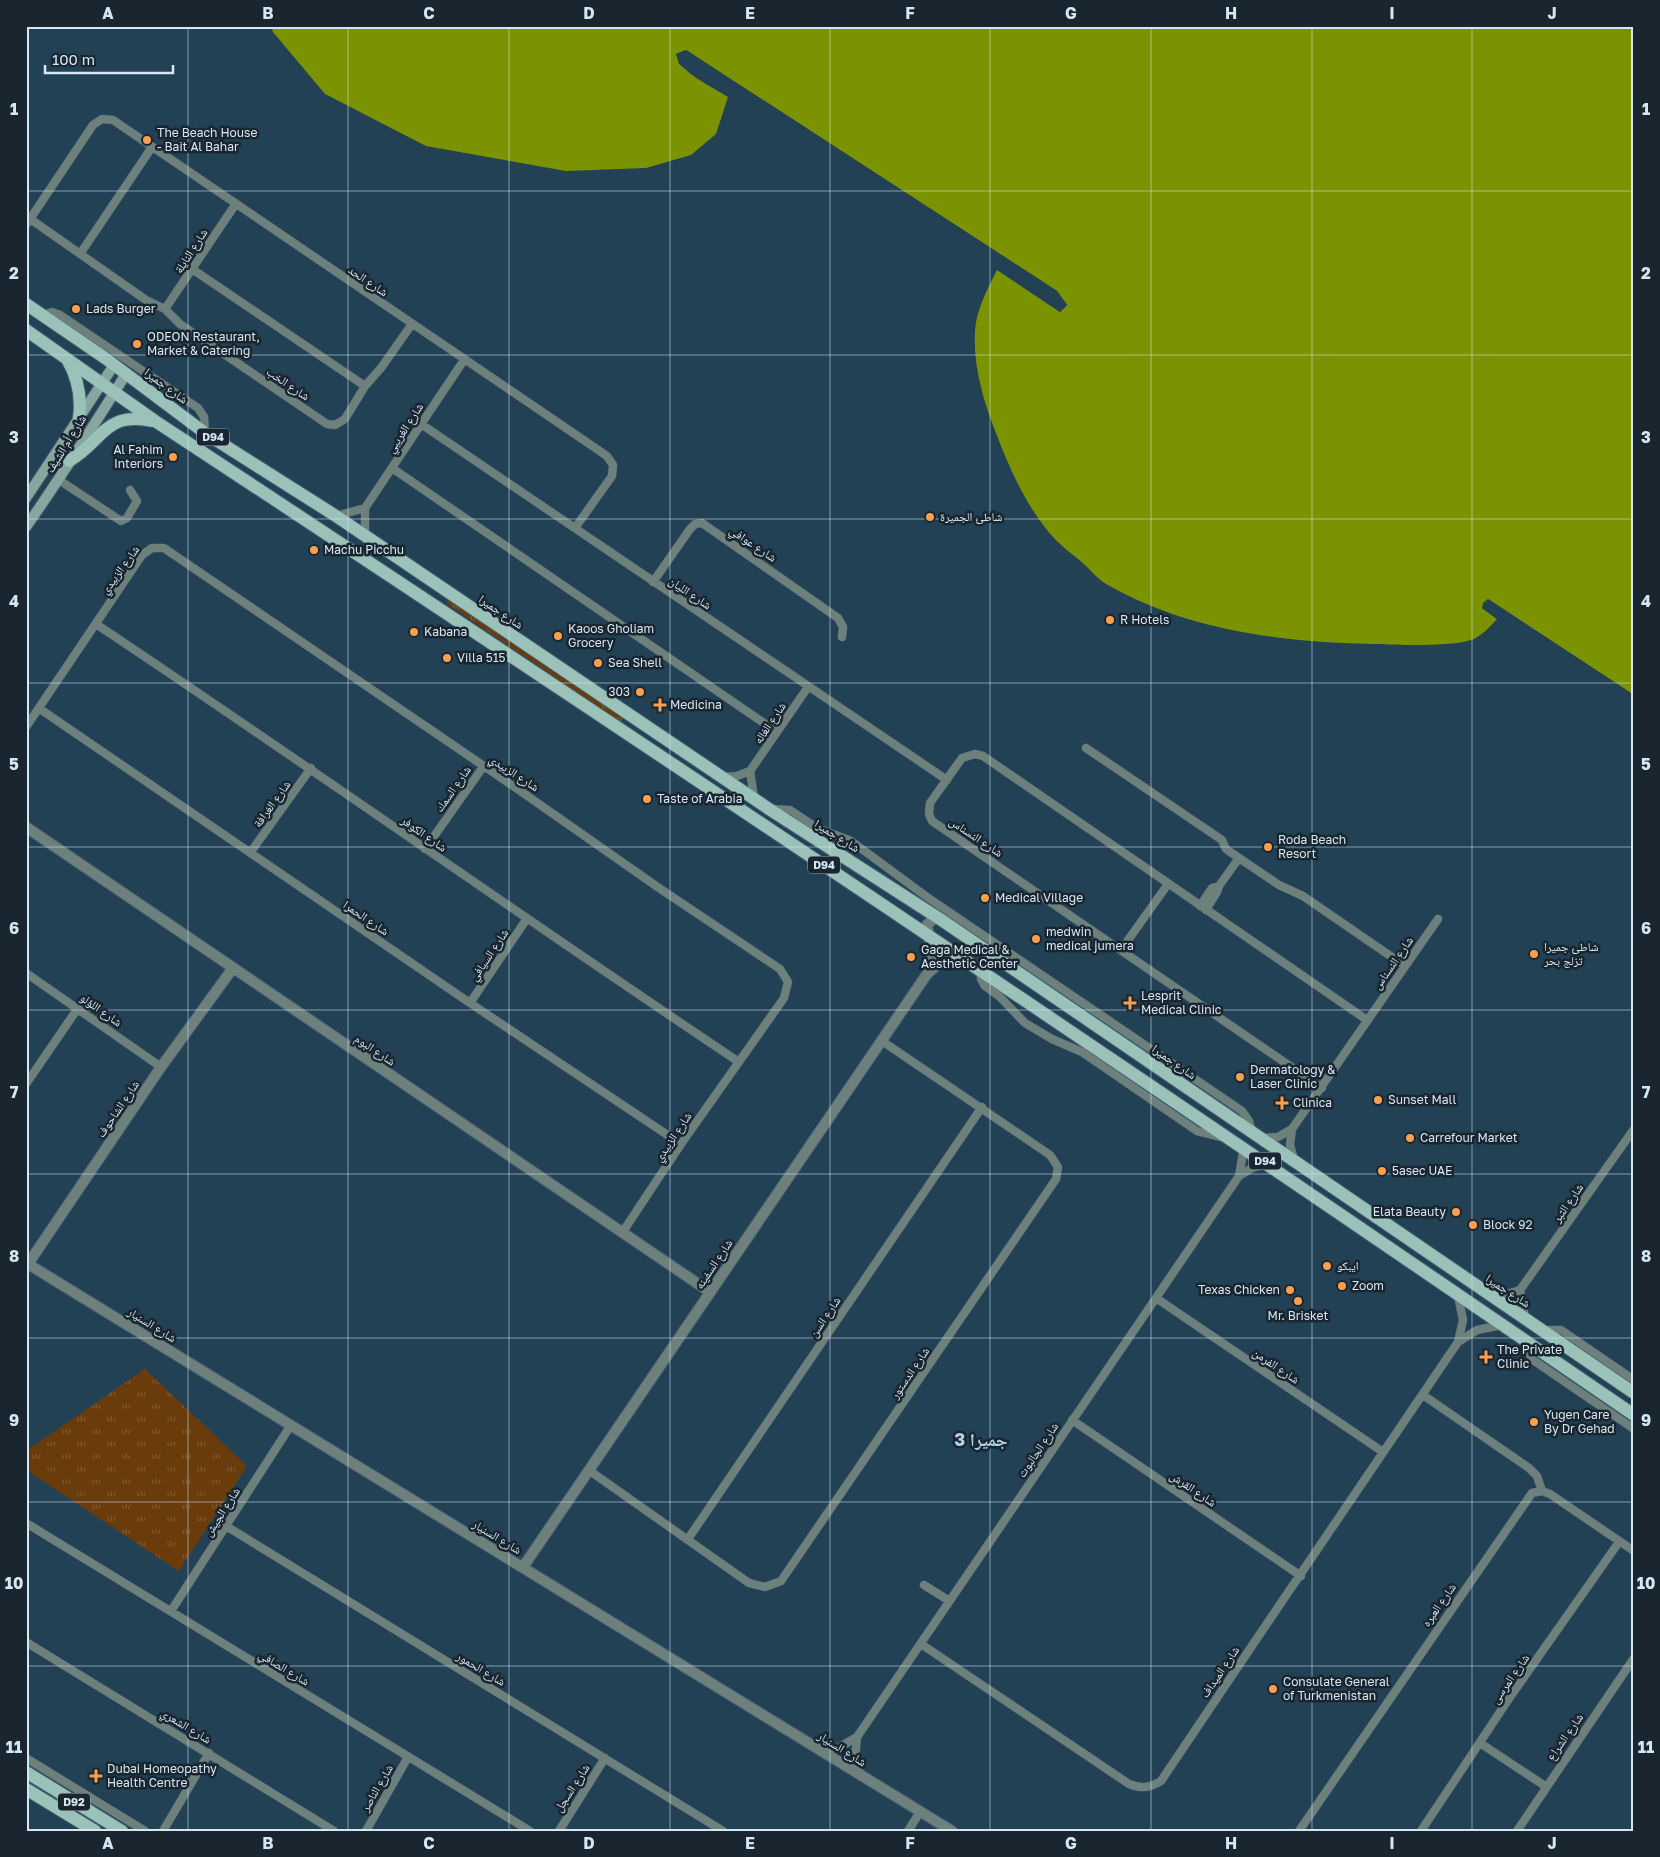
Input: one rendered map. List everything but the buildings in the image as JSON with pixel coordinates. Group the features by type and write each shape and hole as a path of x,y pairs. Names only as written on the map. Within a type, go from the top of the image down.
{"main road":[{"name":"شارع جميرا","path":"26,304 114,365 205,433 336,516 769,809 902,893 1634,1393"},
{"name":"D94","path":"26,330 155,421 963,957 1269,1164 1634,1415"},
{"path":"66,357 77,380 81,405 79,418"},
{"name":"شارع أم الشيف","path":"26,498 114,365"},
{"name":"شارع أم الشيف","path":"26,527 59,480 69,461 126,374"},
{"path":"69,461 83,452 110,425 134,418 155,421"},
{"path":"894,911 903,906 905,900 902,893"},
{"name":"D92","path":"26,1772 122,1831"},
{"path":"45,1784 63,1781"},
{"name":"D92","path":"26,1789 95,1831"}],"street":[{"name":"شارع الحد","path":"28,220 93,125 98,120 113,120 235,205 610,458 614,468 612,476 576,528"},
{"path":"80,254 152,147"},
{"name":"شارع النايلة","path":"165,310 235,205"},
{"name":"شارع الخب","path":"28,220 146,300 165,310 180,324 327,424 335,425 342,422 365,386 381,368 412,324"},
{"path":"192,269 365,386"},
{"path":"43,316 52,312 60,314 198,408 204,417 205,433"},
{"name":"شارع الغريبي","path":"365,508 464,360"},
{"name":"شارع الليان","path":"421,424 947,780"},
{"path":"392,468 777,732"},
{"path":"59,480 121,521 124,520 136,504 137,497 130,490"},
{"path":"336,516 365,508 365,536"},
{"name":"شارع عوافي","path":"653,582 691,527 697,523 702,524 838,618 843,627 842,637"},
{"name":"شارع الزبيدي","path":"26,727 40,709 142,555 152,548 164,548 784,972 788,988 784,998 681,1144 622,1232"},
{"name":"شارع الكوفر","path":"96,624 311,768 526,920 739,1062"},
{"name":"شارع الغاله","path":"750,771 808,687"},
{"name":"شارع الحمرا","path":"40,709 470,1004 681,1144"},
{"path":"1086,748 1222,840 1226,849 1238,858 1279,885 1303,896 1405,966"},
{"name":"شارع النسناس","path":"1322,1088 932,821 929,810 930,803 966,756 975,754 983,756 1367,1020"},
{"name":"شارع السمك","path":"425,849 483,767"},
{"name":"شارع الغرافة","path":"250,853 311,768"},
{"path":"723,777 737,776 750,771 755,799"},
{"path":"769,809 790,810 817,828 851,841 919,891 1242,1111 1257,1136 1278,1137 1292,1129"},
{"name":"شارع البوم","path":"26,827 710,1292"},
{"path":"1203,908 1212,888 1219,886 1238,858"},
{"path":"1121,950 1168,884"},
{"path":"928,934 929,922 939,918"},
{"name":"شارع النسناس","path":"1292,1129 1438,919"},
{"name":"شارع السيافي","path":"470,1004 526,920"},
{"name":"شارع السفينه","path":"927,974 932,956 928,934"},
{"name":"شارع السفينه","path":"523,1567 927,974 941,962 963,957"},
{"name":"شارع الشاحوف","path":"27,1266 161,1067 233,968"},
{"path":"981,970 981,979 985,986 999,996 1025,1023 1052,1039 1082,1052 1197,1130 1215,1136 1229,1137"},
{"name":"شارع اللؤلو","path":"26,973 161,1067"},
{"path":"26,1084 78,1008"},
{"name":"شارع الدستور","path":"590,1471 749,1583 765,1587 780,1581 1056,1180 1058,1167 1054,1158 982,1107 882,1041"},
{"name":"شارع السن","path":"688,1539 982,1107"},
{"path":"1292,1129 1290,1145 1294,1161"},
{"name":"شارع الثبر","path":"1520,1290 1634,1129"},
{"name":"شارع الجالبوت","path":"817,1749 838,1748 857,1737 921,1644 948,1600 1239,1176 1244,1147"},
{"path":"1239,1176 1252,1168 1269,1164"},
{"name":"شارع السنيار","path":"27,1266 291,1425 952,1831"},
{"path":"1494,1298 1520,1290 1525,1318"},
{"name":"شارع الميداف","path":"921,1644 1130,1784 1146,1788 1160,1781 1251,1645 1301,1576 1458,1342 1463,1320 1456,1292"},
{"name":"شارع الفرمن","path":"1156,1298 1383,1452"},
{"name":"شارع الميداف","path":"1458,1342 1476,1330 1504,1325"},
{"path":"1542,1330 1561,1330 1634,1380"},
{"path":"1527,1341 1528,1351 1533,1360 1634,1429"},
{"path":"1423,1395 1529,1468 1537,1476 1542,1492 1550,1494 1634,1551"},
{"name":"شارع القرش","path":"1072,1420 1301,1576"},
{"name":"شارع الجيش","path":"171,1611 291,1425"},
{"name":"شارع العبره","path":"1299,1831 1526,1501 1532,1493 1542,1492"},
{"name":"شارع الصافي","path":"26,1523 530,1831"},
{"name":"شارع الحمور","path":"226,1526 723,1831"},
{"name":"شارع المرسى","path":"1421,1831 1619,1542"},
{"path":"924,1585 948,1600"},
{"name":"شارع الشعري","path":"26,1642 334,1831"},
{"name":"شارع الشراع","path":"1516,1831 1634,1658"},
{"path":"857,1737 854,1754 861,1776"},
{"path":"1480,1743 1546,1786"},
{"path":"163,1831 209,1753"},
{"name":"شارع الناصر","path":"366,1831 408,1756"},
{"path":"26,1758 145,1831"},
{"name":"شارع السجل","path":"559,1831 605,1758"},
{"path":"908,1831 920,1812"}],"green space":[{"path":"449,599 623,718 621,722 446,603"},
{"path":"145,1369 247,1466 179,1571 26,1470 26,1451"}],"shaded area":[{"path":"271,26 1634,26 1634,695 1488,599 1482,608 1497,619 1480,635 1465,642 1427,645 1343,643 1273,637 1205,624 1139,601 1099,579 1053,537 1027,501 1013,474 996,433 977,370 976,323 983,299 997,270 1060,312 1067,305 1057,291 686,50 676,54 685,68 698,79 728,97 716,134 691,155 646,168 566,171 426,146 325,94 273,32"}],"pier":[{"path":"686,50 1057,291 1067,305 1060,312 995,268 999,268 1060,309 1064,305 1055,293 685,53 679,55 681,62 729,95 730,98 691,74 679,64 676,54"},
{"path":"1488,599 1634,695 1634,698 1488,602 1485,607 1499,618 1499,621 1482,608 1483,603"}],"place":[{"name":"The Beach House - Bait Al Bahar","path":"147,140"},
{"name":"Lads Burger","path":"76,309"},
{"name":"ODEON Restaurant, Market & Catering","path":"137,344"},
{"name":"Al Fahim Interiors","path":"173,457"},
{"name":"شاطئ الجميرة","path":"930,517"},
{"name":"Machu Picchu","path":"314,550"},
{"name":"R Hotels","path":"1110,620"},
{"name":"Kabana","path":"414,632"},
{"name":"Kaoos Gholiam Grocery","path":"558,636"},
{"name":"Villa 515","path":"447,658"},
{"name":"Sea Shell","path":"598,663"},
{"name":"303","path":"640,692"},
{"name":"Medicina","path":"660,705"},
{"name":"Taste of Arabia","path":"647,799"},
{"name":"Roda Beach Resort","path":"1268,847"},
{"name":"Medical Village","path":"985,898"},
{"name":"medwin medical jumera","path":"1036,939"},
{"name":"شاطئ جميرا تزلج بحر","path":"1534,954"},
{"name":"Gaga Medical & Aesthetic Center","path":"911,957"},
{"name":"Lesprit Medical Clinic","path":"1130,1003"},
{"name":"Dermatology & Laser Clinic","path":"1240,1077"},
{"name":"Sunset Mall","path":"1378,1100"},
{"name":"Clinica","path":"1282,1103"},
{"name":"Carrefour Market","path":"1410,1138"},
{"name":"5asec UAE","path":"1382,1171"},
{"name":"Elata Beauty","path":"1456,1212"},
{"name":"Block 92","path":"1473,1225"},
{"name":"ايبكو","path":"1327,1266"},
{"name":"Zoom","path":"1342,1286"},
{"name":"Texas Chicken","path":"1290,1290"},
{"name":"Mr. Brisket","path":"1298,1301"},
{"name":"The Private Clinic","path":"1486,1357"},
{"name":"Yugen Care By Dr Gehad","path":"1534,1422"},
{"name":"Consulate General of Turkmenistan","path":"1273,1689"},
{"name":"Dubai Homeopathy Health Centre","path":"96,1776"}],"district":[{"name":"جميرا 3","path":"981,1440"}]}
